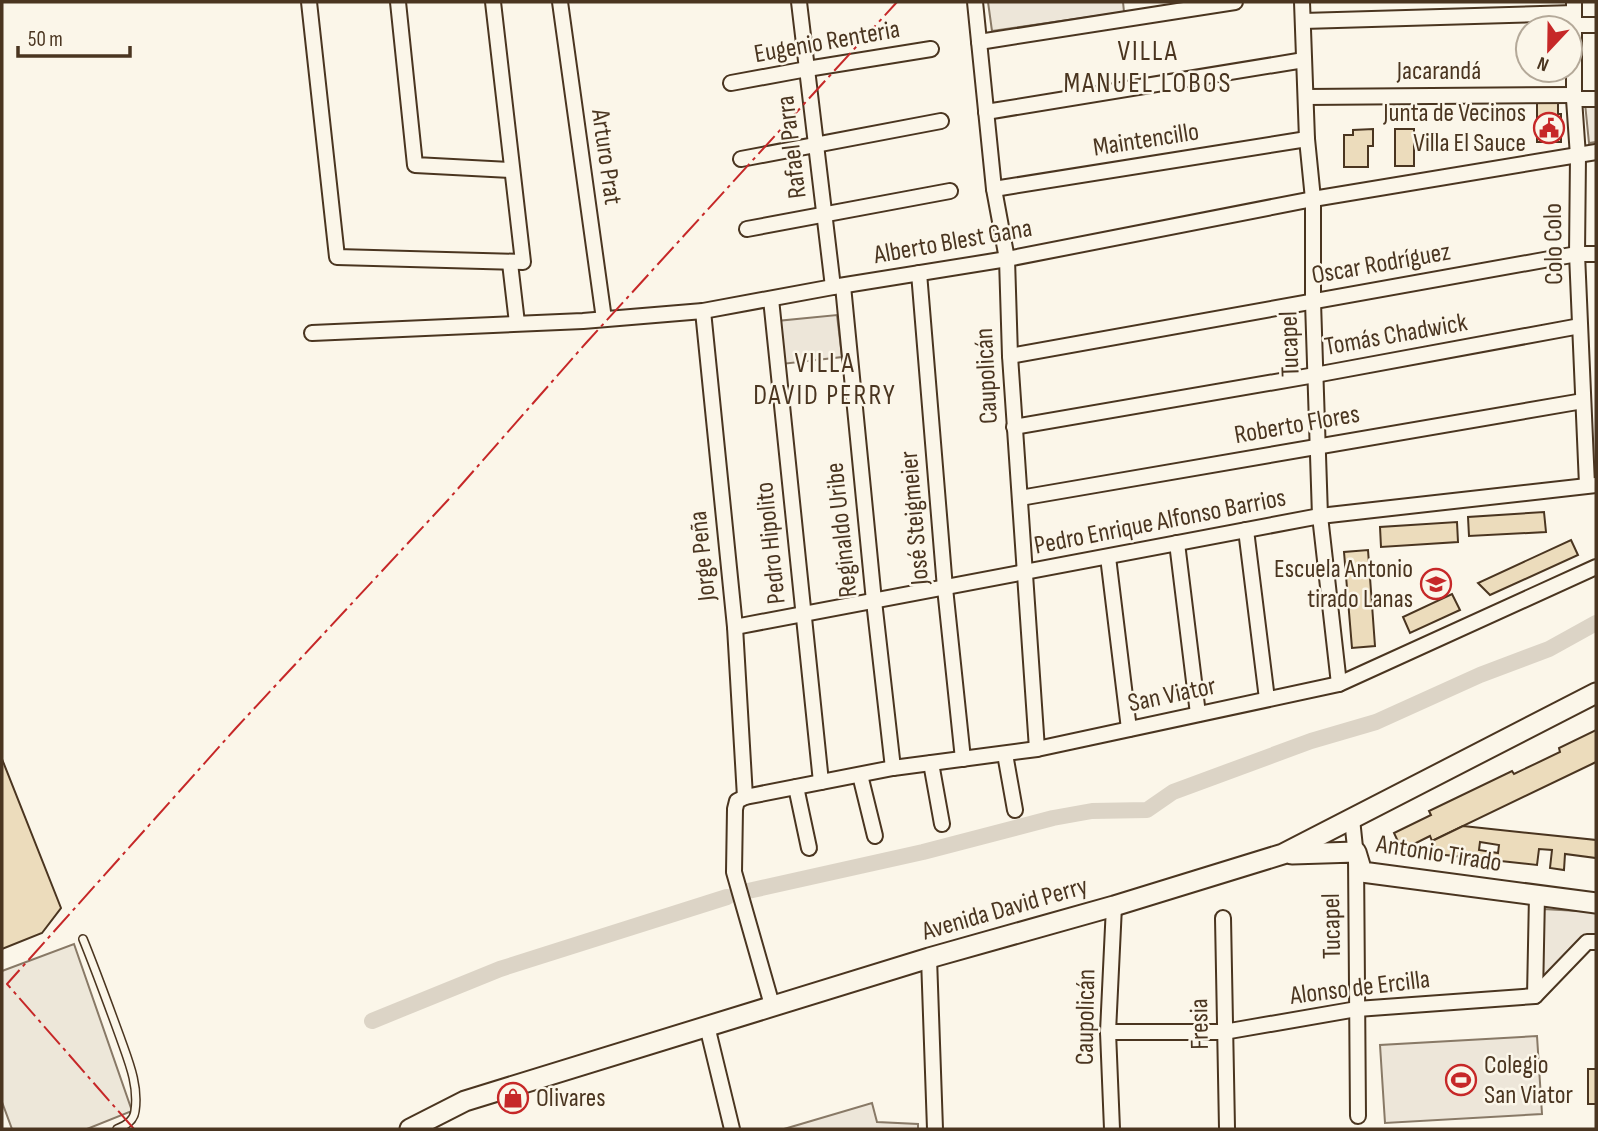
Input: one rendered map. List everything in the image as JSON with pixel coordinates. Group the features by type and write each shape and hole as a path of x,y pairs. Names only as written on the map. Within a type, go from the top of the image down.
{"main road":[{"name":"Avenida David Perry","path":"410,1129 465,1101 772,1005 1283,854 1596,693"},
{"name":"Antonio Tirado","path":"1283,854 1356,852 1362,872 1596,903"}],"street":[{"path":"309,2 337,257 523,262 493,2"},
{"path":"398,2 415,165 512,170"},
{"name":"Arturo Prat","path":"560,2 604,319"},
{"name":"Rafael Parra","path":"799,2 825,215 838,287"},
{"name":"Caupolicán","path":"975,2 994,189 1007,259 1014,427 1037,749"},
{"path":"979,42 1235,2"},
{"name":"Tucapel","path":"1302,2 1307,139 1313,199 1313,302 1320,516 1339,684"},
{"path":"1303,21 1574,13 1596,25"},
{"name":"Colo Colo","path":"1574,13 1574,97 1578,156 1577,254 1583,401 1591,485"},
{"name":"Eugenio Renteria","path":"731,83 931,49"},
{"path":"986,113 1304,60"},
{"name":"Jacarandá","path":"1306,97 1596,99"},
{"path":"741,159 941,121"},
{"name":"Maintencillo","path":"994,189 1307,139"},
{"name":"Alberto Blest Gana","path":"312,333 604,319 703,311 1007,259 1313,199 1596,152"},
{"path":"747,229 950,191"},
{"name":"Oscar Rodríguez","path":"1010,356 1577,254 1596,254"},
{"path":"510,263 517,323"},
{"name":"José Steigmeier","path":"919,273 945,588 963,759"},
{"name":"Reginaldo Uribe","path":"838,287 893,768"},
{"name":"Pedro Hipolito","path":"771,299 821,782"},
{"name":"Jorge Peña","path":"703,311 735,627 741,799 734,809 734,872 772,1005"},
{"name":"Tomás Chadwick","path":"1014,427 1580,326"},
{"name":"Roberto Flores","path":"1020,498 1583,401"},
{"name":"Pedro Enrique Alfonso Barrios","path":"735,627 1320,516 1591,485"},
{"path":"1246,530 1267,699"},
{"path":"1177,543 1198,714"},
{"path":"1108,557 1129,729"},
{"name":"San Viator","path":"741,799 893,768 1037,749 1339,684 1596,567"},
{"path":"1005,754 1015,810"},
{"path":"931,763 943,824"},
{"path":"860,775 876,836"},
{"path":"796,787 810,848"},
{"name":"Tucapel","path":"1352,819 1356,852 1358,1116"},
{"path":"1535,996 1537,895"},
{"name":"Caupolicán","path":"1112,1129 1108,1032 1114,905"},
{"name":"Fresia","path":"1223,918 1227,1128"},
{"path":"1535,996 1587,942 1596,942"},
{"path":"929,958 935,1129"},
{"name":"Alonso de Ercilla","path":"1108,1032 1224,1032 1357,1009 1535,996"},
{"path":"706,1026 732,1129"}],"lane":[{"path":"83,939 135,1080 133,1119 117,1129"}],"shaded area":[{"path":"988,2 1123,2 1124,12 992,31"},
{"path":"1585,103 1596,103 1596,142 1589,143"},
{"path":"837,315 842,357 782,364 777,321"},
{"path":"1543,909 1596,912 1596,937 1540,983"},
{"path":"74,944 132,1111 87,1129 12,1129 2,1102 2,971"},
{"name":"Colegio San Viator","path":"1537,1036 1542,1114 1385,1123 1380,1045"},
{"path":"872,1103 877,1122 918,1124 918,1129 784,1129"}],"building":[{"name":"Junta de Vecinos Villa El Sauce","path":"1537,103 1558,103 1558,114 1561,114 1561,142 1537,142"},
{"path":"1373,129 1373,146 1368,146 1368,167 1344,167 1344,135 1353,135 1353,130"},
{"path":"1395,129 1414,129 1414,166 1395,166"},
{"path":"1544,512 1546,532 1469,536 1468,517"},
{"path":"1457,522 1458,542 1381,547 1380,527"},
{"path":"1571,540 1578,555 1490,595 1478,583"},
{"path":"1368,550 1375,646 1352,648 1344,552"},
{"path":"1452,594 1460,610 1410,633 1403,617"},
{"path":"1596,730 1596,762 1432,841 1430,836 1402,850 1394,833 1431,815 1429,811 1512,771 1514,774 1560,752 1559,748"},
{"path":"2,759 61,908 42,933 2,949"},
{"path":"1463,826 1596,840 1596,858 1565,854 1564,870 1550,868 1552,850 1539,849 1537,865 1436,854 1432,841","holes":["1480,842 1499,845 1498,853 1479,850"]},
{"path":"1588,1069 1596,1069 1596,1104 1588,1104"}],"waterway":[{"path":"748,891 923,852 1053,818 1092,811 1147,810 1173,792 1311,741 1376,722 1480,675 1549,649 1596,623"},
{"path":"372,1021 500,969 727,897"}],"power":[{"path":"134,1129 7,984 236,728 448,500 586,343 897,2"}],"place":[{"name":"Junta de Vecinos Villa El Sauce","path":"1549,128"},
{"name":"Escuela Antonio tirado Lanas","path":"1436,584"},
{"name":"Colegio San Viator","path":"1461,1080"},
{"name":"Olivares","path":"513,1098"}],"district":[{"name":"VILLA MANUEL LOBOS","path":"1148,67"},
{"name":"VILLA DAVID PERRY","path":"825,379"}]}
